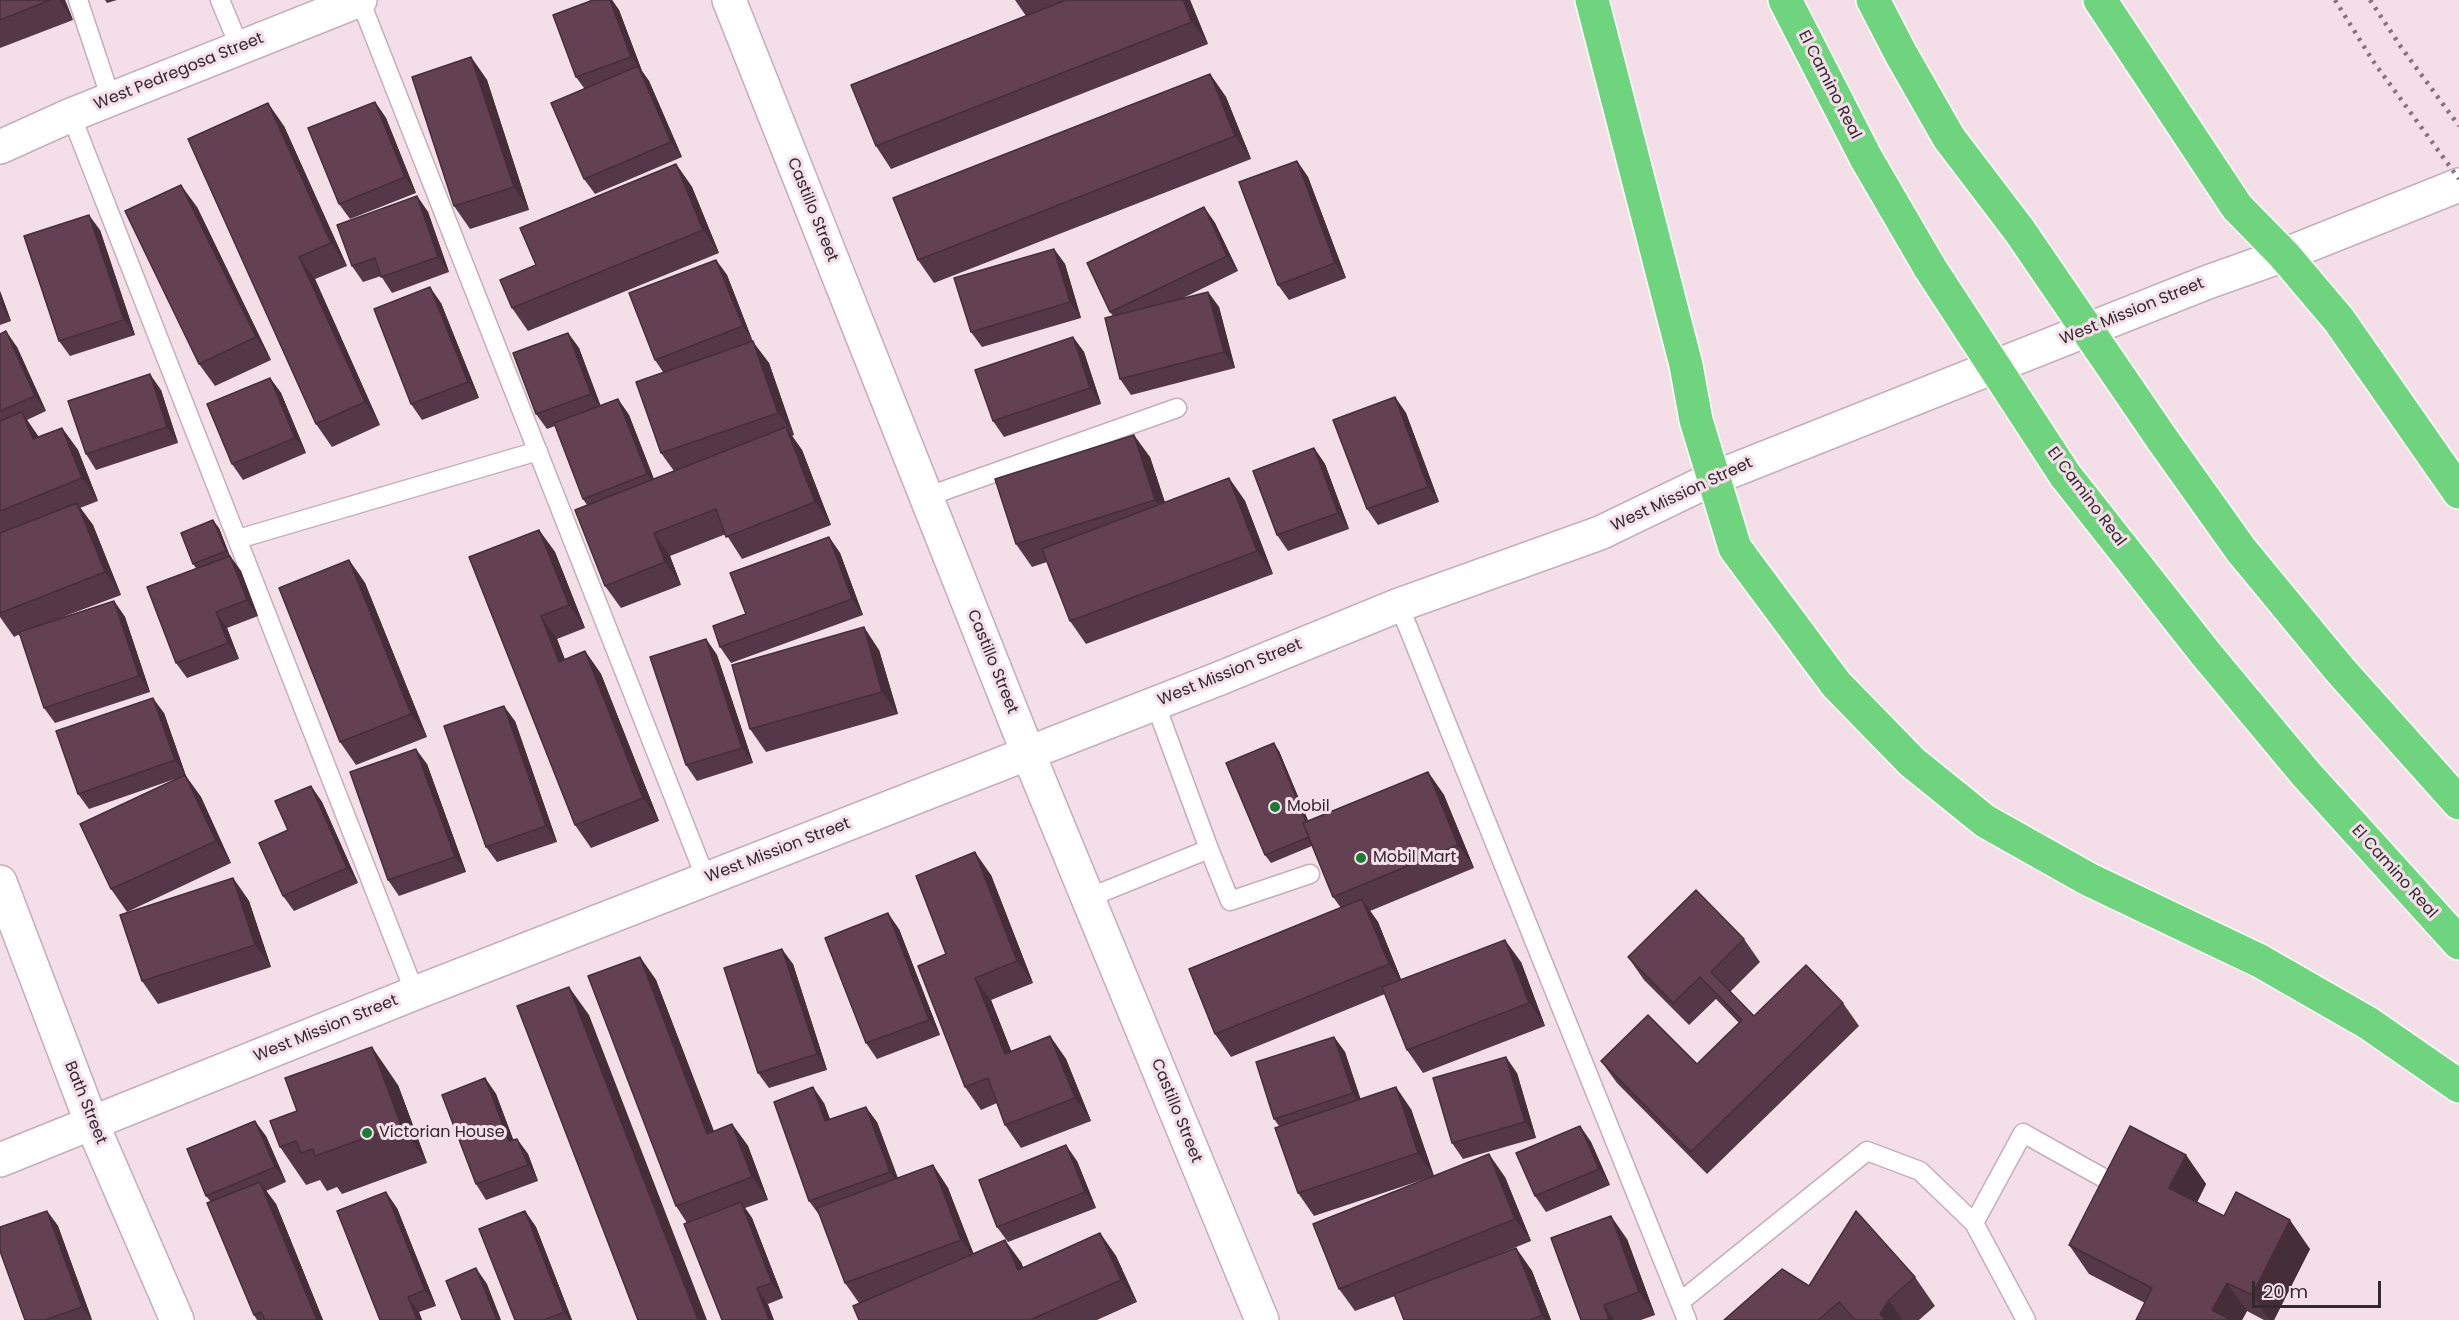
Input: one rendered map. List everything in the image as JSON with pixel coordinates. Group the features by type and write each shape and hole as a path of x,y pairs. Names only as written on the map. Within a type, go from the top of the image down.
{"highway":[{"path":"1592,0 1686,365 1696,420 1735,548 1836,684 1912,762 1985,821 2088,879 2260,961 2368,1023 2459,1086"},
{"name":"El Camino Real","path":"1785,0 1866,158 1930,268 2065,475 2206,654 2306,774 2459,943"},
{"path":"1873,0 1949,138 2019,230 2241,550 2340,670 2459,803"},
{"path":"2100,0 2237,207 2284,255 2339,320 2459,492"}],"street":[{"name":"West Pedregosa Street","path":"0,147 71,115 360,0"},
{"name":"Castillo Street","path":"729,0 1028,753 1262,1320"},
{"name":"West Mission Street","path":"0,1160 415,993 1399,605 1600,533 1714,478 2208,282 2284,255 2459,184"},
{"name":"Bath Street","path":"0,882 92,1124 177,1320"}],"lane":[{"path":"78,0 111,99"},
{"path":"220,0 240,48"},
{"path":"360,0 706,879"},
{"path":"71,115 415,993"},
{"path":"926,497 1177,408"},
{"path":"238,539 538,451"},
{"path":"1399,605 1687,1320"},
{"path":"1155,703 1230,901 1310,874"},
{"path":"1088,898 1209,849"},
{"path":"1974,1223 2023,1133 2116,1185"},
{"path":"1680,1302 1867,1151 1920,1171 1974,1223 2026,1320"}],"building":[{"path":"0,0 50,0 0,20"},
{"path":"593,0 610,0 631,57 576,77 553,15"},
{"path":"1066,0 1183,0 1192,22 876,146 851,85"},
{"path":"471,57 514,187 454,206 412,77"},
{"path":"638,66 671,142 584,179 551,103"},
{"path":"1210,74 1235,136 918,260 893,198"},
{"path":"375,102 405,177 339,204 308,128"},
{"path":"268,103 331,243 299,257 365,402 316,424 188,139"},
{"path":"1297,161 1335,263 1278,285 1239,182"},
{"path":"676,164 703,230 512,308 500,280 536,265 520,228"},
{"path":"181,185 256,337 199,364 125,211"},
{"path":"417,196 438,257 381,277 375,258 352,266 337,225"},
{"path":"1204,207 1227,256 1110,312 1087,263"},
{"path":"89,215 124,320 59,341 24,236"},
{"path":"1054,249 1070,302 971,332 954,278"},
{"path":"716,260 743,326 655,360 629,293"},
{"path":"430,287 468,382 411,404 374,309"},
{"path":"1208,292 1224,352 1120,379 1105,318"},
{"path":"6,331 35,396 0,411 0,334"},
{"path":"568,333 591,394 536,414 513,353"},
{"path":"1073,337 1090,388 993,421 975,370"},
{"path":"753,341 778,413 661,453 636,382"},
{"path":"150,374 167,427 86,454 68,401"},
{"path":"270,378 295,438 232,464 207,404"},
{"path":"1395,397 1428,487 1367,509 1333,420"},
{"path":"618,399 647,474 583,499 554,423"},
{"path":"22,412 33,439 62,428 82,478 0,511 0,421"},
{"path":"786,427 815,502 726,537 716,509 654,533 665,562 605,586 575,510"},
{"path":"1134,435 1155,500 1016,544 995,479"},
{"path":"1314,448 1338,513 1277,535 1253,471"},
{"path":"1229,478 1257,551 1070,621 1042,549"},
{"path":"77,503 105,572 0,613 0,533"},
{"path":"213,520 226,551 193,564 181,533"},
{"path":"539,530 569,605 541,616 559,662 585,651 643,798 575,825 469,557"},
{"path":"829,537 852,599 720,647 713,626 746,614 730,573"},
{"path":"230,556 247,600 216,612 228,643 176,663 147,587"},
{"path":"349,560 411,714 340,742 279,588"},
{"path":"114,601 139,676 44,708 19,632"},
{"path":"864,627 882,692 750,729 732,665"},
{"path":"706,639 742,748 686,765 650,657"},
{"path":"153,698 175,760 78,794 56,731"},
{"path":"504,706 546,826 486,847 444,726"},
{"name":"Mobil","path":"1274,743 1306,822 1303,823 1309,837 1265,855 1226,763"},
{"path":"416,749 455,857 388,880 350,772"},
{"path":"1428,772 1458,845 1333,897 1303,823"},
{"path":"185,775 216,841 111,889 80,824"},
{"path":"311,786 347,868 283,896 259,843 288,830 275,801"},
{"path":"975,852 1017,961 975,978 1005,1054 1050,1036 1075,1098 1005,1125 988,1078 965,1087 918,966 946,954 916,876"},
{"path":"233,878 255,945 142,981 120,915"},
{"path":"1696,890 1744,939 1711,972 1754,1016 1806,965 1843,1003 1691,1152 1601,1061 1648,1015 1697,1064 1742,1020 1700,977 1673,1003 1628,957"},
{"path":"1362,899 1389,964 1215,1034 1189,969"},
{"path":"888,913 929,1020 866,1043 825,938"},
{"path":"1505,940 1529,1003 1407,1050 1382,987"},
{"path":"782,949 817,1054 758,1073 724,968"},
{"path":"640,957 707,1134 732,1124 752,1177 676,1206 588,976"},
{"path":"569,987 698,1320 638,1320 517,1006"},
{"path":"1334,1037 1353,1093 1274,1119 1256,1062"},
{"path":"372,1047 401,1125 315,1156 313,1149 301,1153 296,1141 280,1147 270,1121 297,1111 285,1078"},
{"path":"1506,1057 1525,1122 1452,1143 1433,1078"},
{"path":"485,1078 509,1141 517,1139 528,1165 476,1184 442,1095"},
{"path":"813,1087 825,1121 866,1107 890,1172 809,1201 774,1102"},
{"path":"1396,1087 1418,1153 1298,1193 1275,1128"},
{"path":"255,1121 275,1167 206,1196 187,1149"},
{"path":"1580,1126 1599,1169 1535,1196 1516,1153"},
{"path":"2130,1126 2186,1155 2169,1188 2224,1216 2236,1192 2290,1220 2252,1295 2227,1283 2212,1310 2231,1320 2136,1320 2152,1288 2069,1245"},
{"path":"1066,1145 1085,1192 997,1227 979,1180"},
{"path":"1489,1154 1515,1219 1339,1289 1313,1224"},
{"path":"933,1165 961,1240 845,1283 817,1208"},
{"path":"260,1182 317,1320 265,1320 261,1312 254,1315 207,1203"},
{"path":"386,1192 425,1290 408,1297 417,1320 380,1320 337,1211"},
{"path":"741,1202 772,1283 757,1288 769,1320 722,1320 684,1224"},
{"path":"47,1211 82,1307 45,1320 25,1320 0,1251 0,1227"},
{"path":"525,1211 564,1312 544,1320 515,1320 479,1229"},
{"path":"1856,1211 1915,1277 1889,1300 1880,1314 1886,1320 1855,1320 1839,1302 1818,1320 1724,1320 1782,1269 1809,1286"},
{"path":"1611,1216 1639,1292 1604,1305 1609,1320 1581,1320 1551,1238"},
{"path":"1100,1233 1121,1280 1030,1320 859,1320 853,1306 1005,1240 1018,1270"},
{"path":"1516,1248 1542,1315 1530,1320 1404,1320 1394,1294"},
{"path":"476,1268 497,1320 462,1320 446,1281"}],"railway":[{"path":"2335,0 2373,61 2459,179"},
{"path":"2370,0 2459,126"}],"place":[{"name":"Mobil","path":"1275,807"},
{"name":"Mobil Mart","path":"1361,858"},
{"name":"Victorian House","path":"367,1133"}]}
